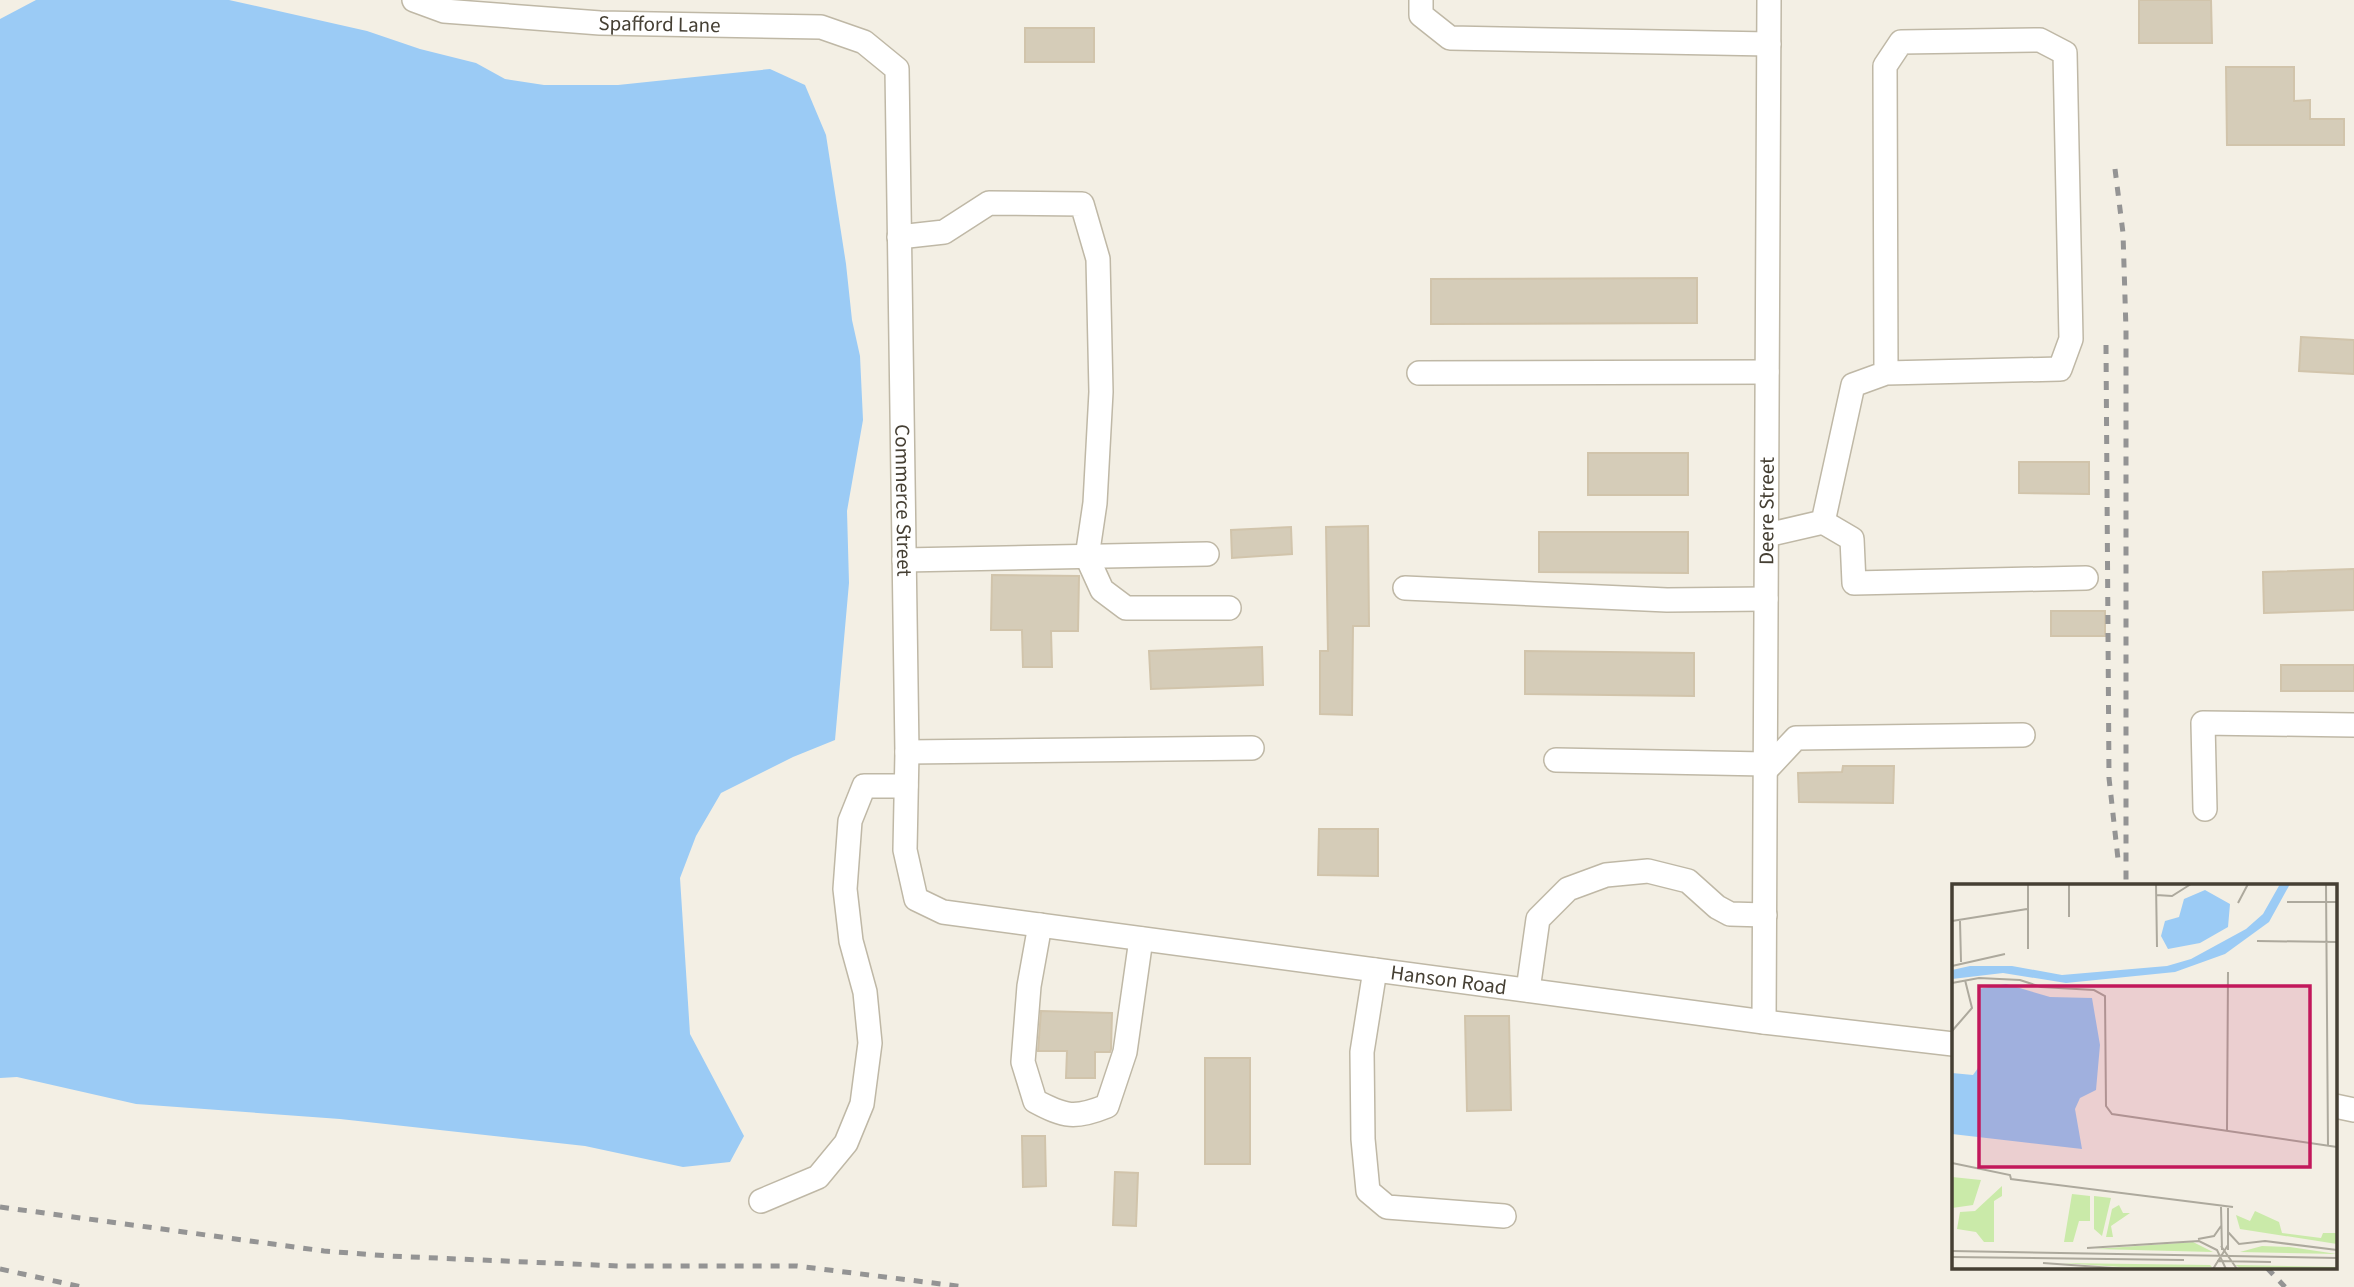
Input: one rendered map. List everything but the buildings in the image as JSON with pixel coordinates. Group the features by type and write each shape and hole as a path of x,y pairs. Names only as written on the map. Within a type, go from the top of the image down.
{"street":[{"name":"Spafford Lane","path":"414,0 444,10 600,23 821,27 864,42 897,69"},
{"path":"1421,0 1421,15 1450,38 1769,44"},
{"name":"Deere Street","path":"1764,1022 1769,0"},
{"path":"1823,522 1853,385 1886,373 2060,369 2071,339 2065,53 2040,40 1901,42 1885,66 1886,373"},
{"name":"Commerce Street","path":"897,69 907,752 905,850 916,899 943,912"},
{"path":"900,237 944,232 989,203 1082,204 1098,259 1101,392 1096,503 1087,557 1102,590 1126,608 1229,608"},
{"path":"1419,373 1768,372"},
{"path":"1766,535 1823,522 1852,539 1854,583 2086,578"},
{"path":"904,560 1207,554"},
{"path":"1405,588 1667,600 1766,599"},
{"path":"2205,809 2203,723 2354,725"},
{"path":"1556,760 1765,768 1796,738 2023,735"},
{"path":"907,752 1252,748"},
{"path":"761,1201 818,1177 846,1143 862,1104 870,1043 865,992 851,942 845,889 850,821 864,786 906,786"},
{"path":"1528,990 1538,919 1568,889 1606,875 1648,871 1688,881 1717,907 1730,914 1765,915"},
{"name":"Hanson Road","path":"943,912 1764,1022 1952,1044"},
{"path":"1040,925 1029,986 1023,1062 1035,1101 1059,1114 1086,1114 1107,1106 1125,1052 1141,939"},
{"path":"1375,970 1362,1052 1363,1139 1368,1191 1387,1207 1504,1216"},
{"path":"2336,1106 2354,1110"}],"water":[{"path":"36,0 229,0 367,31 420,49 476,63 505,79 544,85 618,85 770,69 805,85 826,135 852,320 860,356 863,420 847,511 849,583 835,740 793,757 721,793 696,836 680,878 690,1034 744,1136 730,1162 683,1167 585,1146 340,1119 136,1104 17,1077 0,1078 0,19"}],"railway":[{"path":"2115,169 2123,233 2126,330 2126,884"},
{"path":"2106,345 2109,778 2118,859"},
{"path":"0,1207 324,1251 619,1266 797,1266 965,1287"},
{"path":"0,1269 82,1287"},
{"path":"2269,1270 2285,1287"}]}
